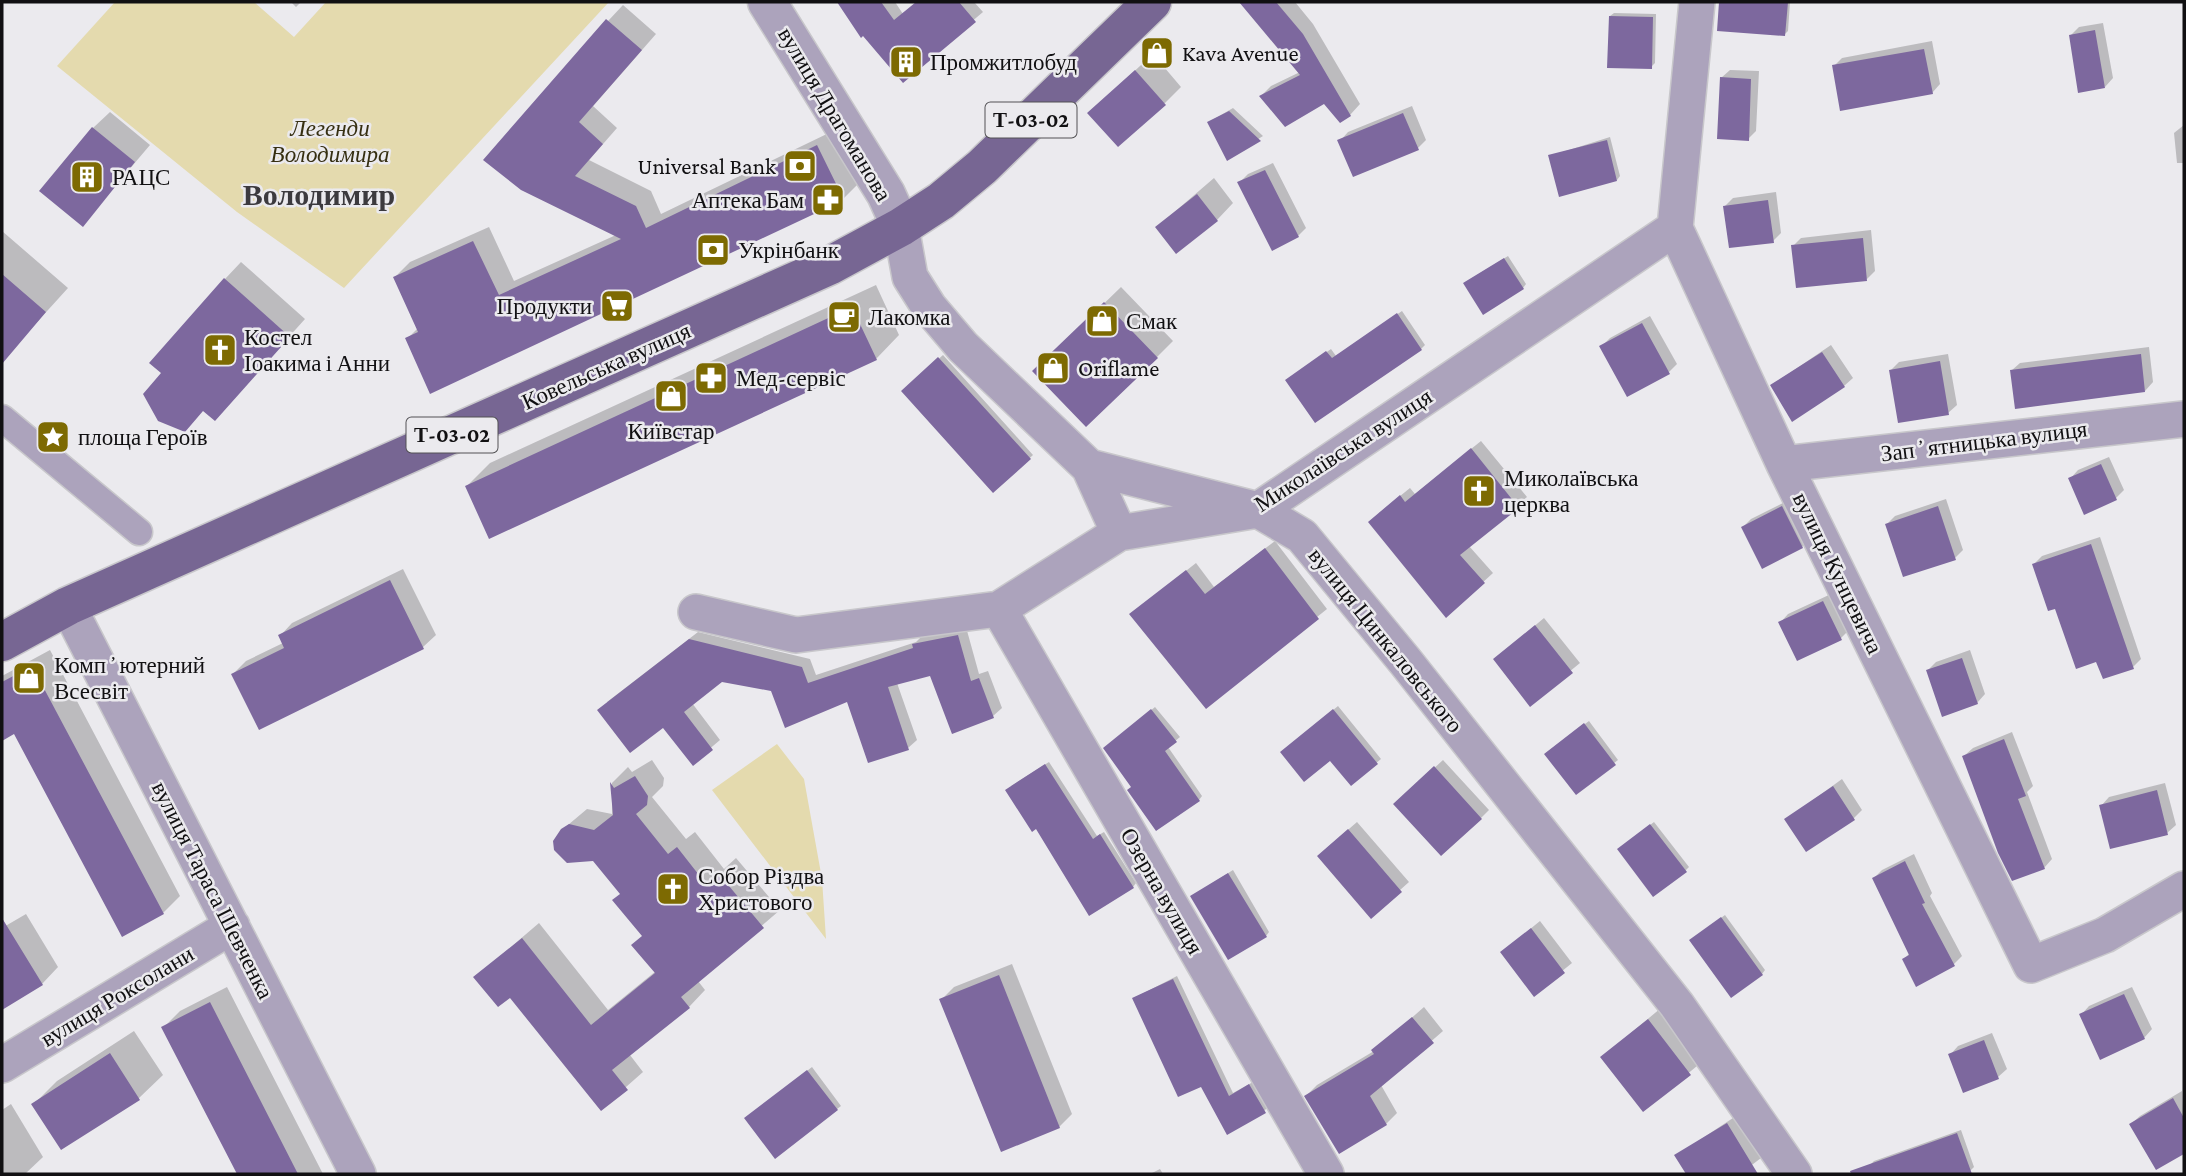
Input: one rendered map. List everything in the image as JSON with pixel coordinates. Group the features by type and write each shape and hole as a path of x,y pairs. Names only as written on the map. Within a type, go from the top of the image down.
{"main road":[{"name":"Ковельська вулиця","path":"2,642 68,606 829,266 901,227 941,201 982,167 1152,2"}],"street":[{"name":"вулиця Драгоманова","path":"767,2 886,194 901,227"},
{"path":"1675,228 1697,2"},
{"name":"вулиця Цинкаловського","path":"901,227 910,277 929,307 963,347 1089,467 1258,510 1302,537 1405,661 1677,1005 1794,1174"},
{"name":"вулиця Кунцевича","path":"1675,228 1784,464 2031,965 2105,935 2184,889"},
{"name":"Миколаївська вулиця","path":"696,612 796,635 999,608 1119,533 1258,510 1675,228"},
{"path":"2,418 139,532"},
{"name":"Запʼятницька вулиця","path":"1784,464 2184,419"},
{"path":"1089,467 1119,533"},
{"name":"вулиця Тараса Шевченка","path":"68,606 358,1174"},
{"name":"Озерна вулиця","path":"999,608 1326,1174"},
{"name":"вулиця Роксолани","path":"2,1065 232,926"}],"green space":[{"name":"Легенди Володимира","path":"115,2 254,2 294,37 326,2 609,2 344,288 237,212 57,66"},
{"path":"777,744 804,779 822,879 826,939 712,790"}],"building":[{"name":"Промжитлобуд","path":"837,2 881,2 894,20 916,2 959,2 976,22 903,83 863,36 861,38"},
{"path":"1239,2 1276,2 1303,34 1351,116 1340,123 1324,104 1285,127 1259,96 1300,75"},
{"path":"1719,2 1788,2 1785,36 1717,31"},
{"path":"1609,16 1653,17 1652,69 1607,68"},
{"path":"606,19 642,50 579,122 603,144 575,176 636,206 646,228 817,145 844,200 430,394 405,338 418,332 393,277 473,241 499,295 621,239 521,190 483,160"},
{"path":"2095,30 2105,88 2078,93 2069,35"},
{"path":"1924,49 1933,94 1840,111 1832,65"},
{"path":"1135,70 1166,105 1118,147 1087,113"},
{"path":"1720,77 1751,79 1749,141 1717,139"},
{"path":"1229,111 1261,141 1227,161 1207,122"},
{"path":"1403,113 1419,150 1353,177 1337,140"},
{"name":"РАЦС","path":"92,127 135,162 83,227 39,191"},
{"path":"1607,140 1617,181 1559,197 1548,155"},
{"path":"1265,170 1299,237 1272,251 1237,182"},
{"path":"1197,194 1218,221 1176,254 1155,227"},
{"path":"1768,200 1774,243 1729,248 1723,206"},
{"path":"1863,238 1867,281 1796,288 1791,245"},
{"path":"1504,258 1524,289 1483,315 1463,283"},
{"path":"2,274 46,312 2,364"},
{"name":"Костел Іоакима і Анни","path":"224,278 290,337 215,421 203,411 185,432 158,421 143,394 161,373 149,363"},
{"path":"1104,302 1158,358 1086,427 1032,371"},
{"path":"852,307 877,360 489,539 465,486"},
{"path":"1397,313 1422,350 1315,423 1285,380 1326,351 1332,358"},
{"path":"1642,323 1670,374 1627,397 1599,346"},
{"path":"1822,352 1845,387 1792,422 1770,385"},
{"path":"2141,354 2145,392 2015,409 2010,370"},
{"path":"938,357 1031,459 993,493 901,391"},
{"path":"1940,361 1949,415 1898,423 1889,370"},
{"path":"1471,448 1519,508 1460,555 1485,583 1446,618 1368,522 1400,495 1405,502"},
{"path":"2101,464 2117,500 2084,515 2068,478"},
{"path":"1782,506 1803,548 1762,569 1741,527"},
{"path":"1938,506 1956,560 1903,577 1885,524"},
{"path":"2091,544 2134,669 2103,679 2096,662 2076,669 2055,609 2048,611 2032,564"},
{"path":"1265,548 1319,619 1206,709 1129,614 1186,570 1205,594"},
{"path":"390,580 424,649 259,730 231,674 284,648 278,635"},
{"path":"1823,601 1842,640 1797,661 1778,622"},
{"path":"1535,625 1573,673 1530,707 1493,659"},
{"path":"958,635 971,681 979,678 994,718 952,734 930,676 888,687 909,750 868,763 847,702 785,728 771,691 722,682 684,712 713,750 693,766 663,728 630,753 597,710 689,639 802,667 808,683 913,648 912,644"},
{"path":"1962,658 1978,704 1942,717 1926,670"},
{"path":"32,666 164,914 122,937 14,734 2,741 2,682"},
{"path":"1151,709 1177,742 1165,751 1200,801 1156,831 1127,790 1131,787 1103,748"},
{"path":"1333,709 1378,764 1351,786 1330,761 1304,782 1280,752"},
{"path":"1584,723 1616,765 1576,795 1544,754"},
{"path":"2004,739 2026,796 2018,799 2045,869 2012,881 1998,853 1962,756"},
{"path":"1045,764 1093,839 1100,834 1134,888 1089,916 1036,829 1032,832 1005,790"},
{"path":"1434,766 1482,819 1441,856 1393,804"},
{"path":"635,776 648,796 647,805 636,814 668,854 677,847 706,884 719,874 764,928 681,997 690,1008 612,1070 628,1090 601,1111 510,998 498,1007 473,977 522,938 591,1025 655,973 631,945 642,936 612,900 620,894 593,861 567,863 554,850 553,841 561,829 569,824 594,830 613,815 610,782 614,788"},
{"path":"1833,786 1855,820 1806,852 1784,819"},
{"path":"2157,790 2168,835 2110,849 2099,805"},
{"path":"1650,824 1687,872 1653,897 1617,849"},
{"path":"1348,829 1402,892 1371,919 1317,856"},
{"path":"1905,861 1925,903 1922,904 1955,966 1916,987 1902,959 1909,955 1872,878"},
{"path":"1228,873 1267,937 1228,960 1190,896"},
{"path":"1721,917 1763,975 1731,998 1689,940"},
{"path":"2,918 43,985 2,1010"},
{"path":"1531,928 1565,973 1534,997 1500,952"},
{"path":"999,975 1060,1128 1001,1152 939,999"},
{"path":"1173,979 1229,1096 1249,1084 1266,1113 1227,1135 1201,1087 1178,1097 1132,998"},
{"path":"2124,994 2145,1039 2100,1060 2079,1014"},
{"path":"210,1002 298,1174 237,1174 161,1027"},
{"path":"1412,1017 1434,1043 1370,1096 1387,1125 1339,1154 1304,1096 1374,1054 1371,1050"},
{"path":"1648,1019 1691,1075 1643,1112 1600,1057"},
{"path":"1984,1040 1999,1079 1963,1093 1948,1054"},
{"path":"110,1053 140,1100 61,1150 31,1104"},
{"path":"807,1070 838,1110 775,1159 744,1118"},
{"path":"2173,1098 2184,1118 2184,1154 2156,1170 2129,1124"},
{"path":"1727,1123 1758,1174 1686,1174 1674,1155"},
{"path":"1957,1133 1972,1174 1851,1174 1850,1171"}],"place":[{"name":"Kava Avenue","path":"1157,53"},
{"name":"Промжитлобуд","path":"906,62"},
{"name":"Universal Bank","path":"800,166"},
{"name":"РАЦС","path":"87,177"},
{"name":"Аптека Бам","path":"828,200"},
{"name":"Укрінбанк","path":"713,250"},
{"name":"Продукти","path":"617,306"},
{"name":"Лакомка","path":"844,317"},
{"name":"Смак","path":"1102,321"},
{"name":"Костел Іоакима і Анни","path":"220,350"},
{"name":"Oriflame","path":"1053,368"},
{"name":"Мед-сервіс","path":"711,378"},
{"name":"Київстар","path":"671,396"},
{"name":"площа Героїв","path":"53,437"},
{"name":"Миколаївська церква","path":"1479,491"},
{"name":"Компʼютерний Всесвіт","path":"29,678"},
{"name":"Собор Різдва Христового","path":"673,889"}],"district":[{"name":"Володимир","path":"319,194"}]}
